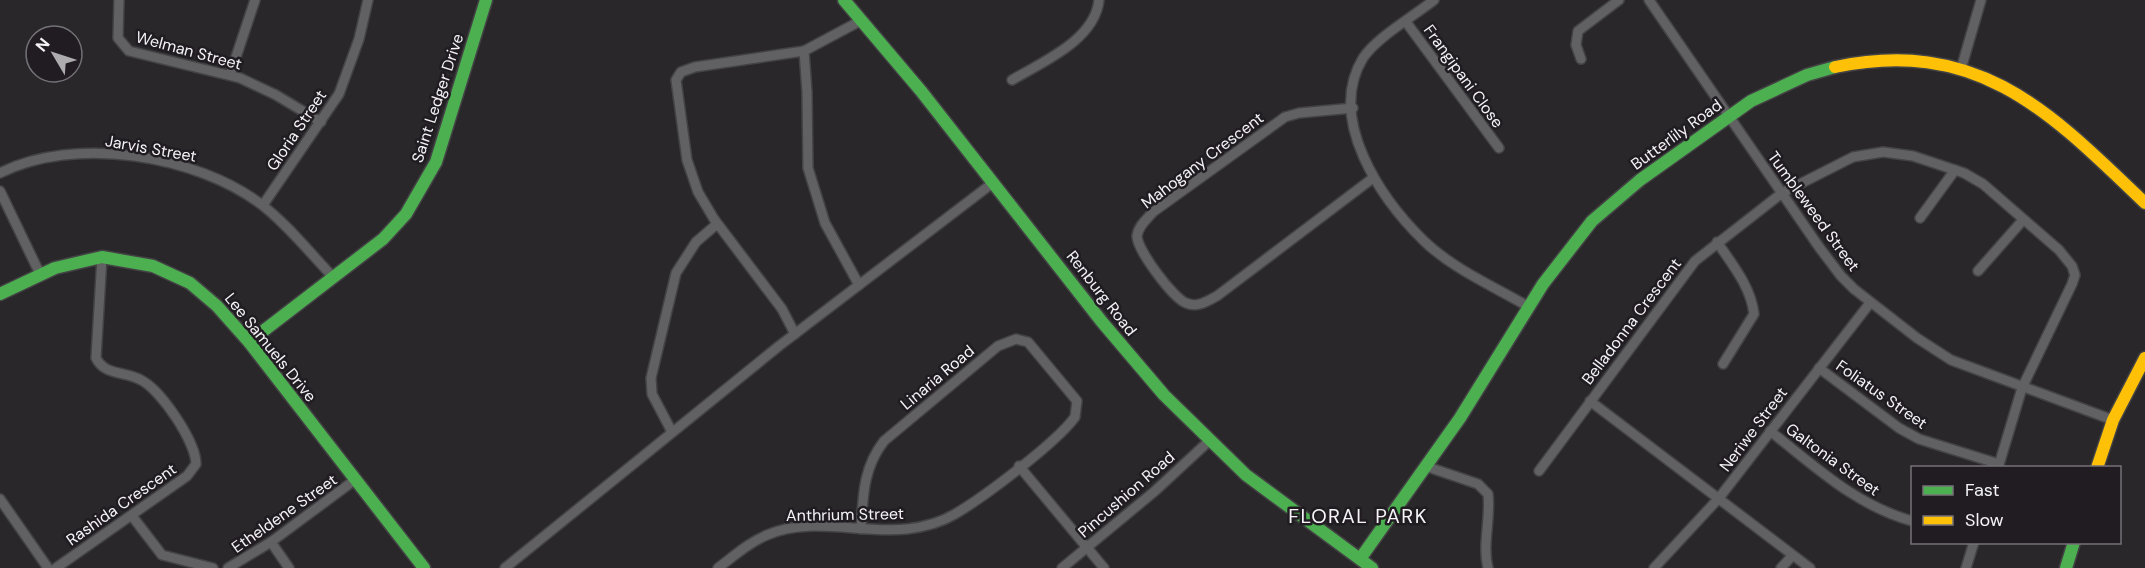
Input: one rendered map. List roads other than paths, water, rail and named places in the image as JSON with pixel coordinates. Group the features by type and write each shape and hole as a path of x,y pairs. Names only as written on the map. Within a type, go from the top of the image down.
{"street":[{"name":"Welman Street","path":"119,0 117,38 129,51 230,75 276,94 321,122"},
{"path":"230,75 255,0"},
{"name":"Gloria Street","path":"262,205 339,94 349,68 368,0"},
{"name":"Saint Ledger Drive","path":"249,342 383,239 405,214 436,162 486,0"},
{"name":"Renburg Road","path":"844,0 994,182 1105,326 1209,441 1276,498 1372,568"},
{"path":"1012,80 1061,50 1084,31 1095,15 1099,0"},
{"path":"1434,0 1364,57 1353,83 1353,108 1361,154 1373,178 1425,242 1447,259 1529,307"},
{"path":"1581,58 1576,45 1578,32 1619,0"},
{"name":"Tumbleweed Street","path":"1649,0 1841,276 1870,303 1951,360 2113,420"},
{"path":"1961,69 1982,0"},
{"path":"795,334 782,309 717,224 698,192 689,170 677,93 678,76 685,70 695,67 804,51 862,20"},
{"name":"Frangipani Close","path":"1406,22 1499,148"},
{"path":"804,51 808,168 825,223 859,285"},
{"name":"Butterlily Road","path":"1360,559 1470,401 1569,247 1613,200 1763,93 1803,75 1838,64 1876,60 1924,62 1961,69 2003,85 2039,106 2145,203"},
{"name":"Mahogany Crescent","path":"1353,108 1299,113 1273,124 1153,212 1140,228 1137,236 1140,249 1179,300 1195,305 1203,304 1217,296 1373,178"},
{"name":"Belladonna Crescent","path":"1539,471 1683,276 1717,242 1782,193 1853,157 1883,152 1913,156 1956,170 1983,184 2059,250 2072,266 2075,275 2022,388 1998,466"},
{"name":"Jarvis Street","path":"0,173 21,162 45,156 110,154 172,164 198,172 223,182 262,205 333,277"},
{"path":"1920,218 1956,170"},
{"path":"505,568 795,334 994,182"},
{"path":"0,191 40,274"},
{"path":"1978,271 2023,220"},
{"path":"672,432 652,394 651,378 676,273 696,242 717,224"},
{"path":"1717,242 1742,280 1755,314 1723,364"},
{"name":"Lee Samuels Drive","path":"0,294 40,274 66,265 102,258 153,266 178,276 204,292 249,342 424,568"},
{"name":"Rashida Crescent","path":"56,568 187,476 196,464 196,458 186,434 155,390 139,378 105,369 96,358 102,258"},
{"name":"Neriwe Street","path":"1654,568 1719,498 1870,303"},
{"name":"Linaria Road","path":"861,529 865,476 875,452 884,441 1005,342 1016,339 1028,342 1077,401"},
{"path":"2098,466 2113,420 2145,358"},
{"name":"Foliatus Street","path":"1819,368 1899,428 1919,439 1998,466"},
{"name":"Anthrium Street","path":"718,568 751,543 782,530 803,527 907,529 934,524 955,514 1071,423 1077,411 1077,401"},
{"path":"1590,401 1810,568"},
{"name":"Galtonia Street","path":"1770,431 1858,500 1877,510 1911,521"},
{"name":"Pincushion Road","path":"1062,568 1155,491 1209,441"},
{"path":"1019,466 1104,568"},
{"path":"1425,466 1478,484 1488,494 1490,513 1486,553 1488,568"},
{"name":"Etheldene Street","path":"228,568 271,542 356,479"},
{"path":"0,499 48,568"},
{"path":"132,516 162,555 213,568"},
{"path":"271,542 289,568"},
{"path":"1966,568 1974,544"},
{"path":"2066,568 2074,544"},
{"path":"1781,568 1792,556"}],"district":[{"name":"FLORAL PARK","path":"1358,516"}]}
